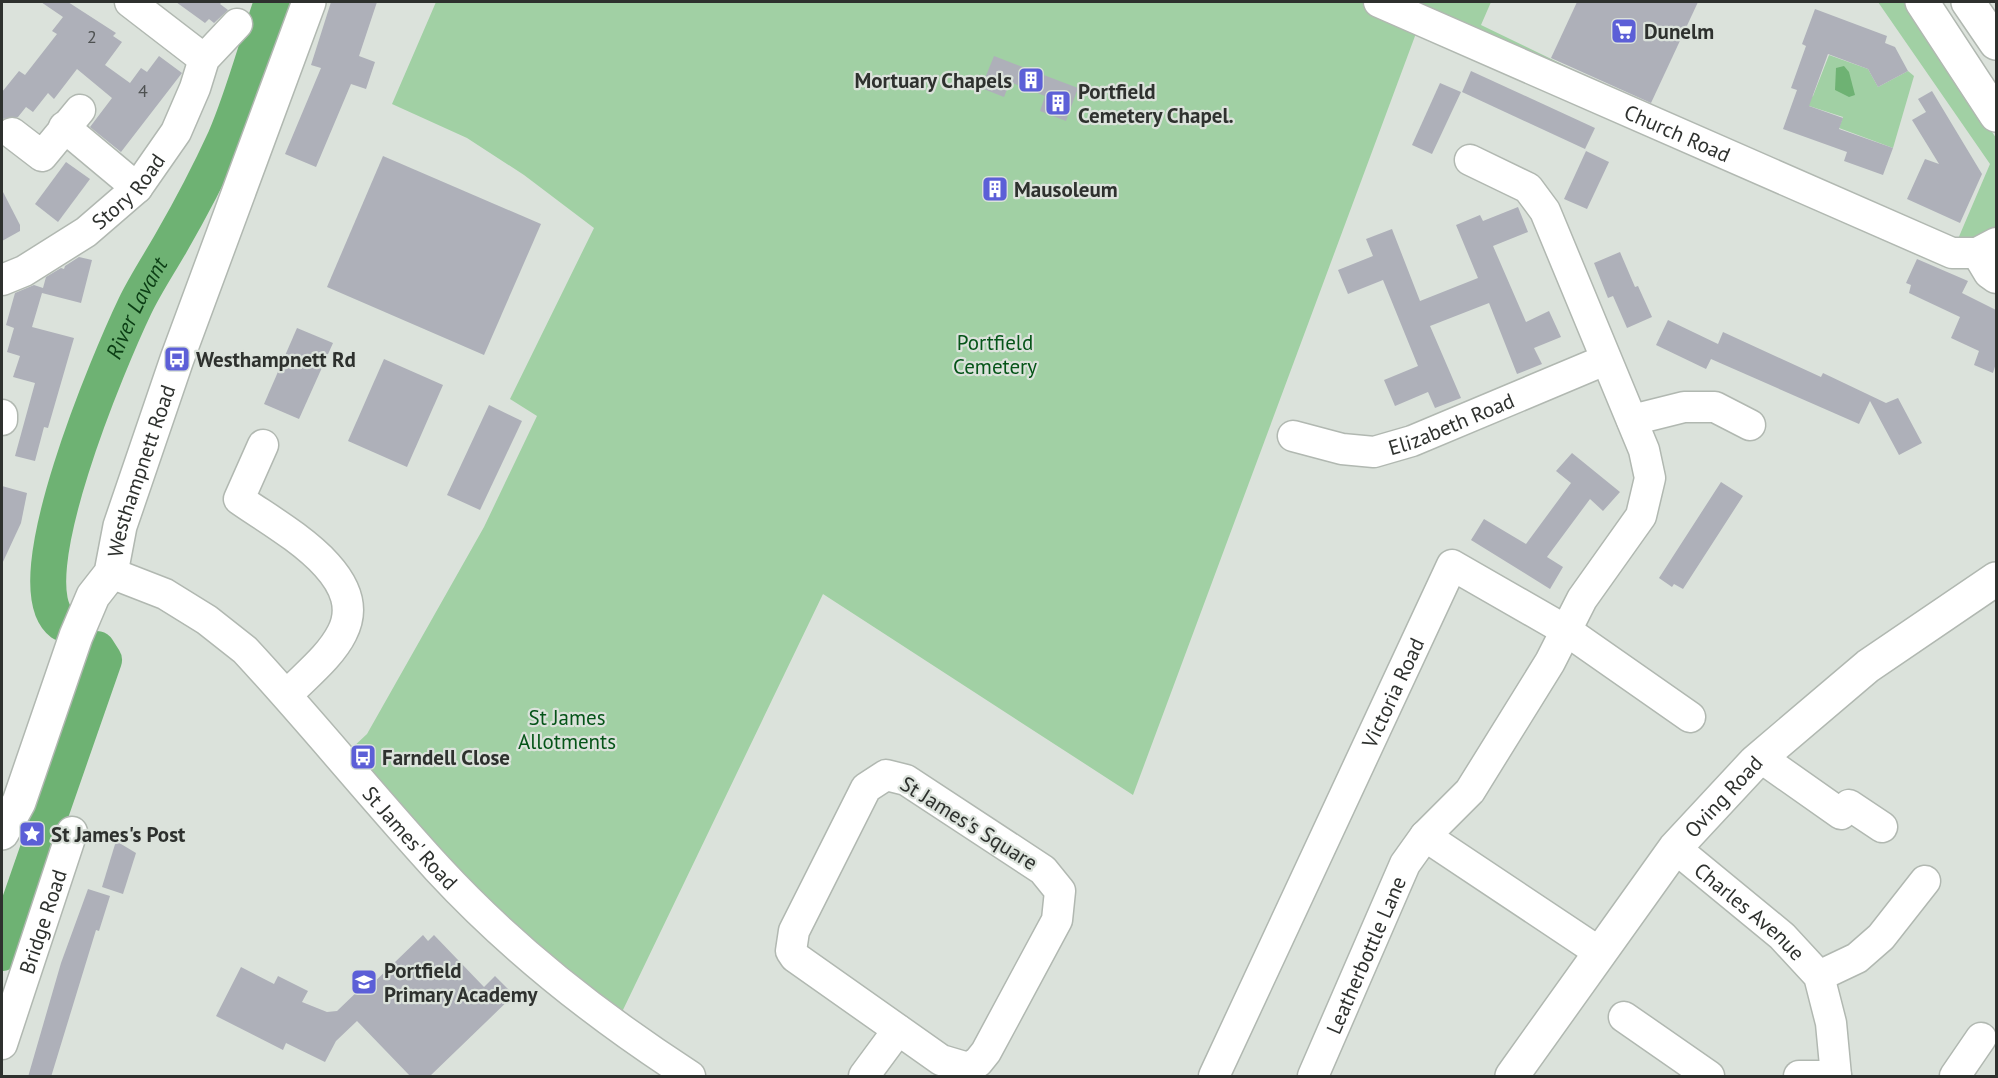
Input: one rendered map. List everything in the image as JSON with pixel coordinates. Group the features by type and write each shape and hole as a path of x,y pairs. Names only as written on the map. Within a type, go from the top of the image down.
{"main road":[{"name":"Westhampnett Road","path":"2,833 19,802 76,636 93,596 111,573 120,526 173,370 309,2"},
{"path":"1922,2 1996,115"},
{"path":"1968,2 1996,43"},
{"name":"Oving Road","path":"1512,1077 1599,952 1675,849 1760,757 1869,666 1996,579"}],"street":[{"path":"130,2 204,59 237,24"},
{"name":"Church Road","path":"1379,2 1952,253 1987,248 1989,273 1996,278"},
{"name":"Story Road","path":"2,280 24,271 86,232 136,188 176,132 204,59"},
{"path":"12,133 42,156 72,118 136,188"},
{"path":"1470,160 1528,188 1545,211 1644,450 1650,478 1641,516 1582,599 1567,631"},
{"name":"Elizabeth Road","path":"1293,435 1342,449 1374,452 1422,437 1605,360"},
{"path":"1632,420 1683,407 1714,407 1750,425"},
{"path":"263,445 239,499 323,561 344,587 350,611 342,634 332,648 287,695"},
{"name":"Victoria Road","path":"1214,1077 1452,565 1567,631 1690,717"},
{"name":"St James' Road","path":"111,573 165,594 207,620 245,650 287,695 333,752 440,870 523,951 628,1034 690,1077"},
{"name":"Leatherbottle Lane","path":"1313,1077 1405,864 1425,836 1470,791 1567,631"},
{"path":"1760,757 1841,814 1849,805 1882,827"},
{"name":"St James's Square","path":"886,775 906,780 1043,870 1060,891 1057,920 986,1052 978,1062 968,1068 941,1060 898,1030 795,957 790,942 866,788 886,775"},
{"name":"Bridge Road","path":"2,1044 72,832"},
{"path":"1425,836 1599,952"},
{"name":"Charles Avenue","path":"1675,849 1782,936 1819,976 1831,1023 1836,1076 1815,1074 1799,1077"},
{"name":"Charles Avenue","path":"1819,976 1857,958 1881,937 1925,881"},
{"path":"1624,1017 1708,1077"},
{"path":"864,1077 898,1030"},
{"path":"1954,1077 1981,1038"}],"green space":[{"name":"Portfield Cemetery","path":"436,2 1491,2 1481,25 1650,107 1418,28 1133,795 823,594 622,1012 528,940 450,861 351,749 367,734 484,527 537,416 510,399 594,228 524,175 467,138 392,104"},
{"path":"1878,2 1908,2 1996,138 1996,243 1952,253 1990,164"},
{"path":"1829,55 1868,69 1878,87 1908,71 1914,76 1893,148 1839,128 1843,117 1800,103 1813,96"}],"shaded area":[{"path":"1844,66 1849,72 1855,95 1849,97 1835,90 1836,68"}],"building":[{"path":"41,2 68,2 116,33 113,36 122,42 105,65 130,83 141,68 147,72 159,56 182,73 121,152 90,127 112,98 77,69 54,99 48,93 33,112 26,107 18,117 2,119 2,92 19,71 25,75 57,34 52,31 63,17"},
{"path":"176,2 222,2 220,4 228,10 214,23 209,19 205,23"},
{"path":"331,2 377,2 359,56 375,62 366,89 351,84 316,167 285,154 321,68 311,65"},
{"name":"Dunelm","path":"1577,2 1698,2 1651,103 1551,58"},
{"path":"1815,9 1887,36 1885,43 1895,47 1908,71 1878,87 1868,69 1828,54 1809,106 1843,118 1839,129 1893,148 1883,175 1844,161 1847,152 1783,129 1797,90 1791,88 1806,46 1802,44"},
{"path":"994,56 1078,88 1066,121 1040,111 1045,96 1010,82 1004,97 981,88"},
{"path":"1471,71 1595,128 1585,149 1462,92"},
{"path":"1440,83 1461,92 1432,154 1412,145"},
{"path":"1932,91 1982,174 1960,223 1907,199 1925,159 1939,164 1912,120 1926,112 1918,99"},
{"path":"1586,151 1609,162 1587,209 1564,199"},
{"path":"383,156 541,224 484,355 327,287"},
{"path":"66,162 90,179 58,222 35,204"},
{"path":"2,190 20,225 20,231 2,241"},
{"path":"1518,207 1528,232 1493,246 1526,322 1549,311 1561,337 1534,348 1542,364 1517,374 1489,303 1430,326 1461,398 1435,408 1428,392 1395,406 1384,380 1418,366 1383,280 1348,294 1338,270 1373,256 1366,239 1392,229 1420,301 1478,278 1456,225 1480,215 1483,221"},
{"path":"1620,252 1635,287 1638,286 1652,317 1627,328 1613,296 1608,298 1594,263"},
{"path":"79,257 92,260 81,303 42,293 32,327 74,338 48,428 44,427 35,461 15,456 35,383 13,377 20,356 7,352 14,328 6,325 15,293 34,285 43,288 46,277 61,268 64,269"},
{"path":"1917,259 1968,281 1962,293 1996,310 1996,363 1993,373 1974,365 1979,351 1951,338 1960,317 1909,293 1911,285 1906,283"},
{"path":"1668,320 1718,344 1723,332 1821,377 1823,373 1886,403 1898,398 1922,443 1899,455 1870,401 1859,424 1711,359 1706,369 1656,345"},
{"path":"297,328 333,343 299,419 264,404"},
{"path":"384,359 443,385 407,467 348,441"},
{"path":"489,405 522,421 480,510 447,495"},
{"path":"1572,453 1620,492 1603,511 1590,499 1547,557 1563,567 1550,589 1471,540 1484,519 1526,544 1571,483 1556,471"},
{"path":"1721,482 1743,496 1683,589 1674,584 1672,587 1659,578"},
{"path":"2,486 27,493 21,523 2,564"},
{"path":"116,841 136,853 123,894 102,887"},
{"path":"88,889 110,896 99,931 96,930 51,1077 28,1077 61,963"},
{"path":"423,935 428,941 434,935 484,987 495,976 514,995 429,1077 411,1077 357,1021 336,1041 325,1062 286,1043 283,1050 216,1016 241,967 274,984 278,976 308,991 302,1002 327,1012 337,1011 362,987 365,991"}],"waterway":[{"name":"River Lavant","path":"62,623 50,601 49,565 57,519 71,469 107,371 135,306 192,205 225,139 272,2"},
{"name":"River Lavant","path":"2,953 104,660 97,649"}],"place":[{"name":"Dunelm","path":"1624,31"},
{"name":"Mortuary Chapels","path":"1031,80"},
{"name":"Portfield Cemetery Chapel.","path":"1058,103"},
{"name":"Mausoleum","path":"995,189"},
{"name":"Westhampnett Rd","path":"177,359"},
{"name":"Farndell Close","path":"363,757"},
{"name":"St James's Post","path":"32,834"},
{"name":"Portfield Primary Academy","path":"364,982"}],"park label":[{"name":"St James Allotments","path":"567,729"}]}
